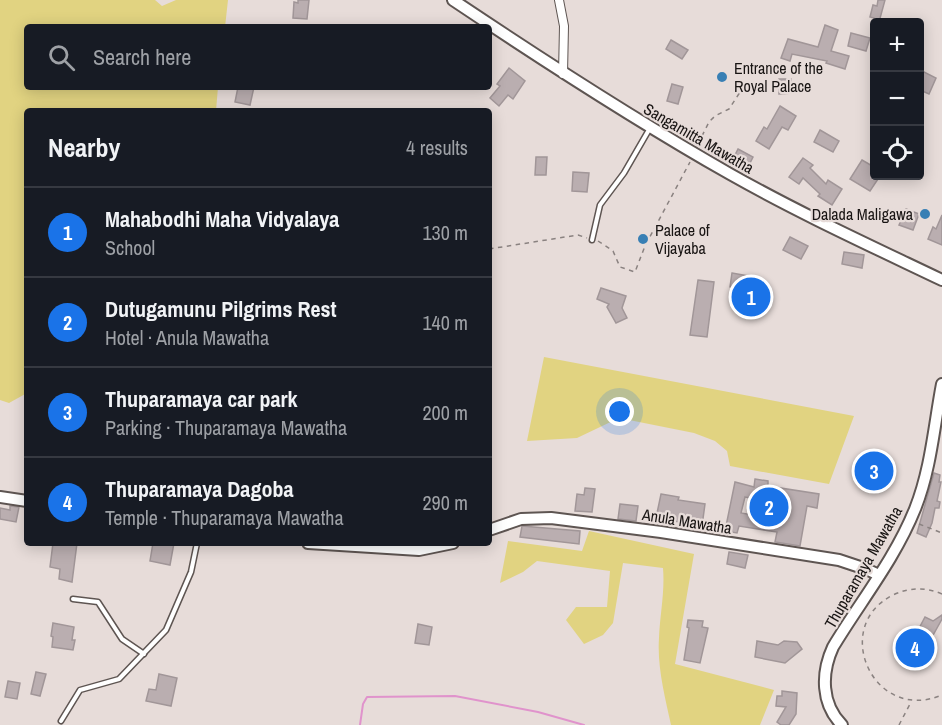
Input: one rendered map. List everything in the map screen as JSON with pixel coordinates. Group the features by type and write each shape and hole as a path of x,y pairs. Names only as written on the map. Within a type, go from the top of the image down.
{"main road":[{"name":"Sangamitta Mawatha","path":"453,0 488,24"},
{"name":"Sangamitta Mawatha","path":"492,26 562,74 694,154 823,224 942,280"},
{"name":"Thuparamaya Mawatha","path":"842,725 832,714 826,698 824,683 827,663 833,647 910,521 925,477 942,384"},
{"path":"0,497 24,501"},
{"name":"Anula Mawatha","path":"492,529 530,518 585,521 839,560 866,568 879,575"},
{"path":"356,546 419,550 438,546"}],"street":[{"path":"559,0 564,26 562,74"}],"lane":[{"path":"592,240 600,205 624,173 650,128"},
{"path":"61,721 80,690 119,679 166,630 191,572 196,546"},
{"path":"73,599 98,602 122,639 144,654"}],"path":[{"path":"492,249 578,235 608,246 613,251 620,267 635,272 645,246 709,122 729,109 744,86"},
{"path":"910,521 942,533"},
{"path":"942,594 917,588 901,591 881,603 867,622 862,637 867,668 878,684 893,695 911,700 930,700 942,695"},
{"path":"898,725 911,700"}],"shaded area":[{"path":"0,0 155,0 162,6 176,0 228,0 225,24 24,24 24,90 218,90 216,108 24,108 24,395 9,403 0,400"},
{"path":"544,357 854,416 829,484 730,466 727,451 715,441 694,433 619,418 577,438 527,441"},
{"path":"589,531 694,554 675,664 774,690 760,725 671,725 659,660 663,568 623,563 613,623 603,635 584,644 566,620 576,607 607,607 610,571 537,561 523,572 500,583 508,541 582,551"}],"building":[{"path":"298,0 309,0 307,19 293,18 294,2 298,3"},
{"path":"878,0 885,0 880,18 870,17 873,5 877,6"},
{"path":"825,25 838,30 831,51 849,56 845,69 826,63 827,61 792,54 790,61 781,58 788,39 818,47"},
{"path":"851,33 870,38 866,51 848,46"},
{"path":"671,40 688,50 682,59 666,49"},
{"path":"509,68 525,81 513,99 508,95 499,106 490,98 500,86 497,84"},
{"path":"924,72 936,78 929,94 924,92"},
{"path":"779,79 791,79 792,93 779,94"},
{"path":"672,84 683,87 678,104 667,101"},
{"path":"237,90 253,90 250,105 235,102"},
{"path":"780,106 796,116 788,130 782,127 769,149 756,141 764,127 767,129"},
{"path":"820,130 839,141 833,152 814,142"},
{"path":"738,149 753,157 747,169 732,161"},
{"path":"536,157 547,157 546,175 535,175"},
{"path":"803,158 813,165 810,168 826,184 828,180 842,189 832,205 818,196 820,194 803,178 799,184 789,177"},
{"path":"862,160 870,165 870,180 877,180 870,191 850,179"},
{"path":"573,172 589,173 587,192 572,191"},
{"path":"906,209 919,214 913,230 899,225"},
{"path":"942,215 942,245 928,239 933,227 936,229"},
{"path":"790,237 808,246 801,259 783,250"},
{"path":"844,252 864,255 862,268 842,264"},
{"path":"732,273 760,278 758,292 730,287"},
{"path":"698,280 714,282 707,337 690,335"},
{"path":"601,288 626,296 622,308 627,318 616,323 607,307 609,304 597,299"},
{"path":"934,473 940,475 937,501 940,502 939,508 935,508 926,537 917,533"},
{"path":"755,479 768,481 768,486 819,494 817,508 807,506 800,546 775,542 777,532 739,526 737,533 725,531 735,482 754,487","holes":["745,497 773,503 770,518 741,513"]},
{"path":"585,488 595,489 592,512 575,511 577,494 584,495"},
{"path":"661,494 679,497 678,500 705,504 702,526 656,518"},
{"path":"620,504 638,506 636,521 618,519"},
{"path":"10,506 19,507 16,522 0,519 0,508 10,510"},
{"path":"522,526 580,531 579,544 520,537"},
{"path":"53,546 77,546 72,582 59,579 60,569 50,567"},
{"path":"152,546 173,546 170,565 150,561"},
{"path":"729,552 748,555 745,568 727,564"},
{"path":"942,615 932,637 925,633 928,646 925,654 914,659 907,656 903,649 907,637 916,634 925,617 933,621"},
{"path":"688,620 703,621 702,627 708,628 700,663 684,660"},
{"path":"53,623 74,627 73,650 52,647"},
{"path":"418,624 432,627 429,645 415,643"},
{"path":"757,641 778,645 784,641 797,642 802,649 785,663 755,657"},
{"path":"36,672 46,674 40,696 31,694"},
{"path":"159,674 177,678 171,706 146,701 149,689 156,690"},
{"path":"8,681 20,683 17,699 5,697"},
{"path":"782,691 797,693 796,714 789,725 781,725 777,722 786,707 776,706 777,696 782,696"}],"waterway":[{"path":"360,725 363,704 367,697 455,696 538,712 584,725"}],"place":[{"name":"Entrance of the Royal Palace","path":"722,77"},
{"name":"Dalada Maligawa","path":"925,214"},
{"name":"Palace of Vijayaba","path":"643,239"},
{"name":"Mahabodhi Maha Vidyalaya","path":"751,297"},
{"name":"Thuparamaya car park","path":"874,471"},
{"name":"Dutugamunu Pilgrims Rest","path":"769,507"},
{"name":"Thuparamaya Dagoba","path":"915,648"}]}
